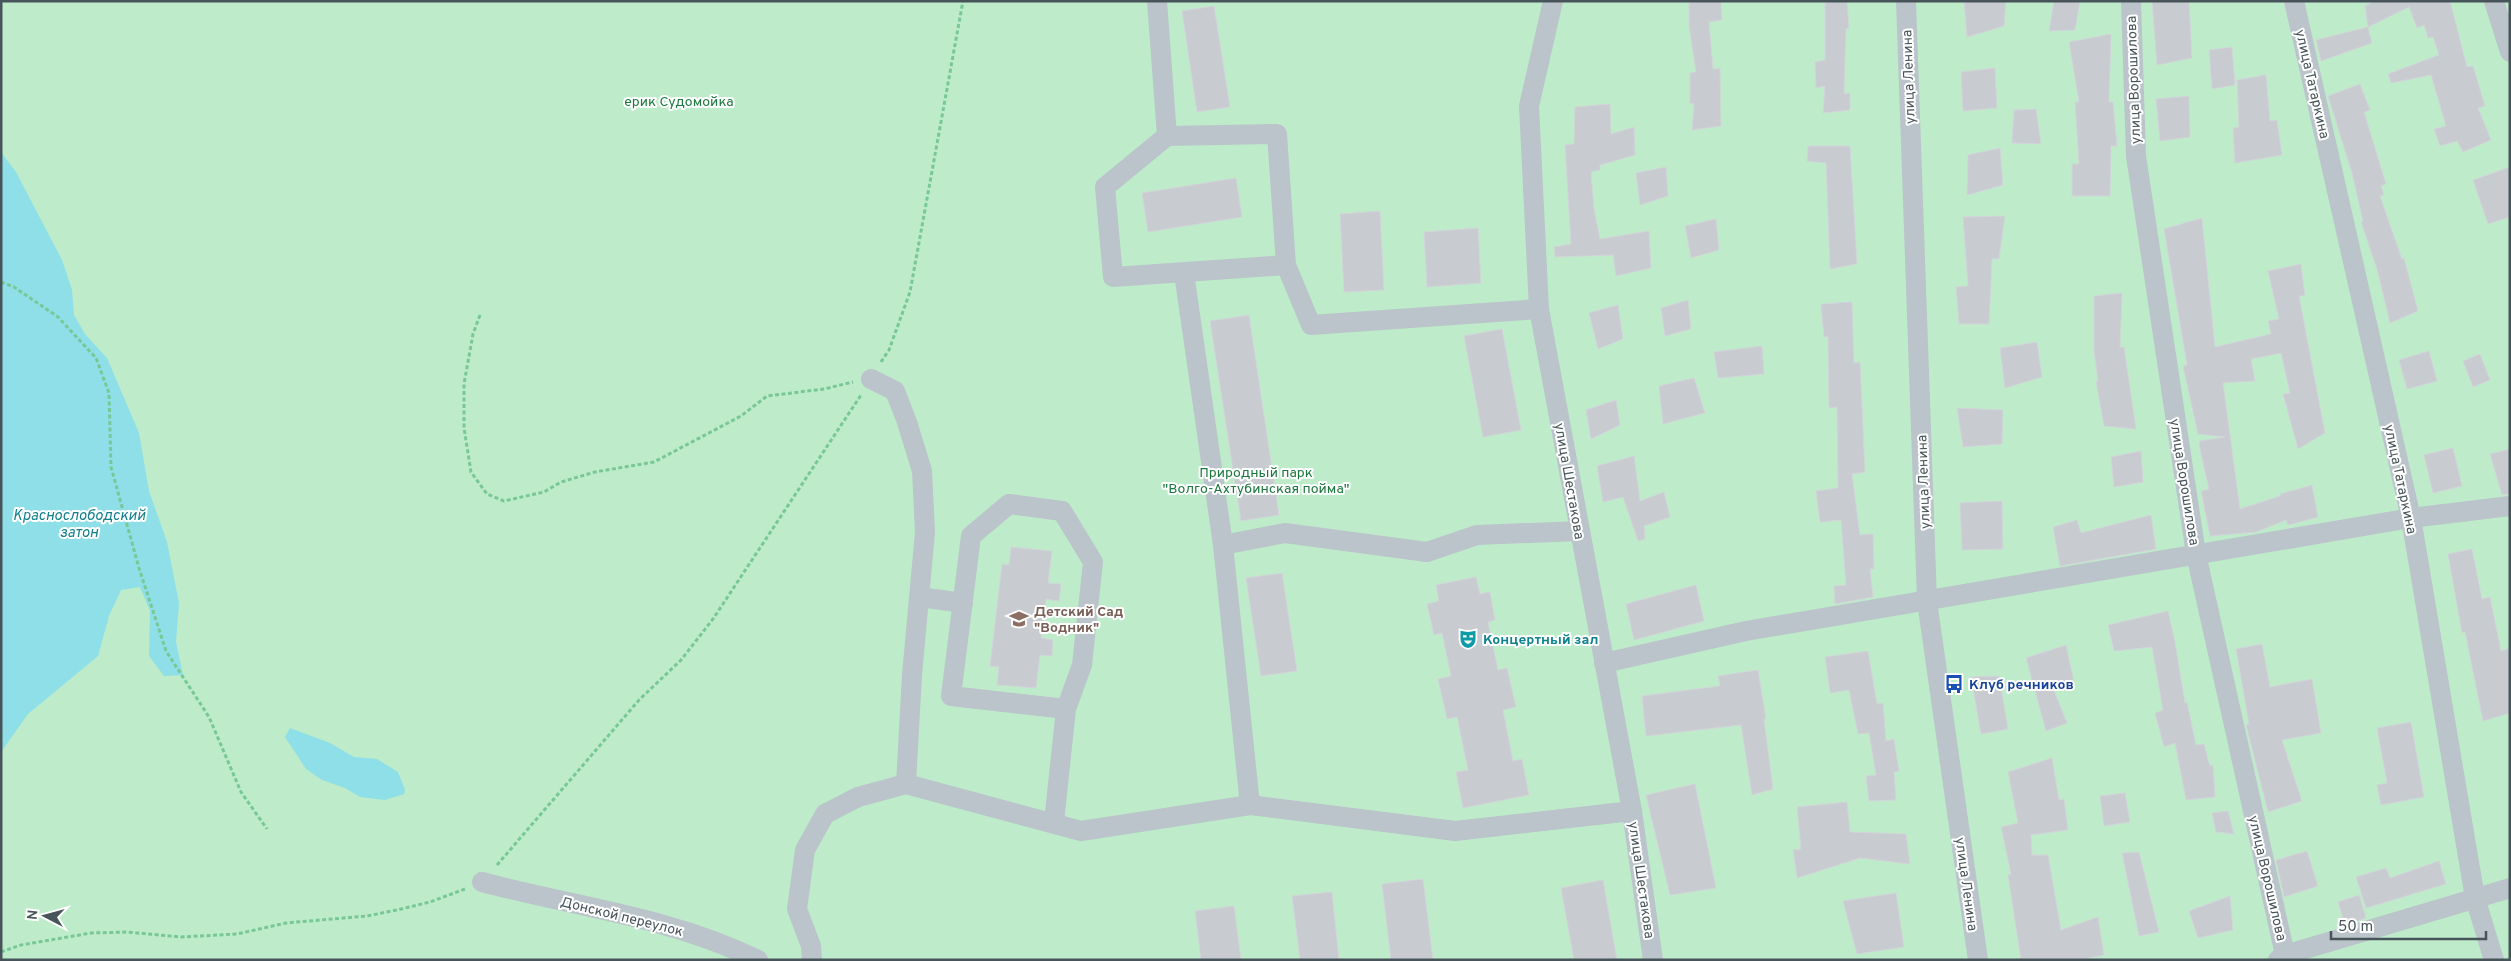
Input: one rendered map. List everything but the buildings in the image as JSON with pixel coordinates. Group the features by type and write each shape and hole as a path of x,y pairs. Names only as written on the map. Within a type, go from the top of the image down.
{"street":[{"path":"1157,1 1167,136"},
{"name":"улица Шестакова","path":"1553,1 1529,106 1539,309 1632,811 1654,960"},
{"name":"улица Ленина","path":"1906,1 1927,601 1978,960"},
{"name":"улица Ворошилова","path":"2131,1 2136,156 2196,554 2282,958"},
{"name":"улица Татаркина","path":"2294,1 2411,518 2475,898 2494,960"},
{"path":"2494,1 2510,52"},
{"path":"1286,265 1113,277 1105,187 1167,136 1277,134 1286,265 1312,325 1539,309"},
{"path":"1184,272 1222,545 1250,805"},
{"path":"871,378 895,391 922,471 925,532 912,675 906,784"},
{"path":"1054,822 1066,709 1082,664 1094,562 1062,511 1009,504 971,536 951,696 1066,709"},
{"path":"1604,663 1746,631 2411,518 2510,506"},
{"path":"1222,545 1285,534 1427,552 1476,535 1580,531"},
{"path":"920,598 963,602"},
{"path":"812,960 811,946 797,908 805,850 825,814 858,797 906,784 1054,822 1081,831 1250,805 1455,831 1632,811"},
{"name":"Донской переулок","path":"482,882 535,896 672,926 758,960"},
{"path":"2282,958 2510,888"}],"path":[{"path":"1,952 21,945 91,933 127,932 181,938 237,934 286,923 366,916 430,902 482,882 639,700 681,660 713,620 889,350 910,292 963,1"},
{"path":"1,282 14,287 58,317 96,358 109,393 111,467 139,568 166,651 209,717 241,792 267,829"},
{"path":"480,315 473,334 464,384 464,428 471,472 487,494 504,501 544,492 561,482 595,472 654,462 741,416 767,396 824,389 871,378"}],"green space":[{"name":"Природный парк \"Волго-Ахтубинская пойма\"","path":"1,1 2510,1 2510,960 1,960"}],"water":[{"name":"Краснослободский затон","path":"1,152 16,172 62,260 72,290 74,315 85,334 107,358 139,433 149,491 167,542 179,603 176,642 183,675 164,676 149,656 150,611 140,587 121,590 109,616 98,656 28,714 1,752"},
{"path":"290,728 330,743 354,757 377,759 398,772 405,790 404,794 385,800 360,797 345,788 322,780 306,769 285,737"}],"place":[{"name":"Детский Сад \"Водник\"","path":"1019,619"},
{"name":"Концертный зал","path":"1468,639"},
{"name":"Клуб речников","path":"1954,684"}],"park label":[{"name":"ерик Судомойка","path":"679,101"}]}
